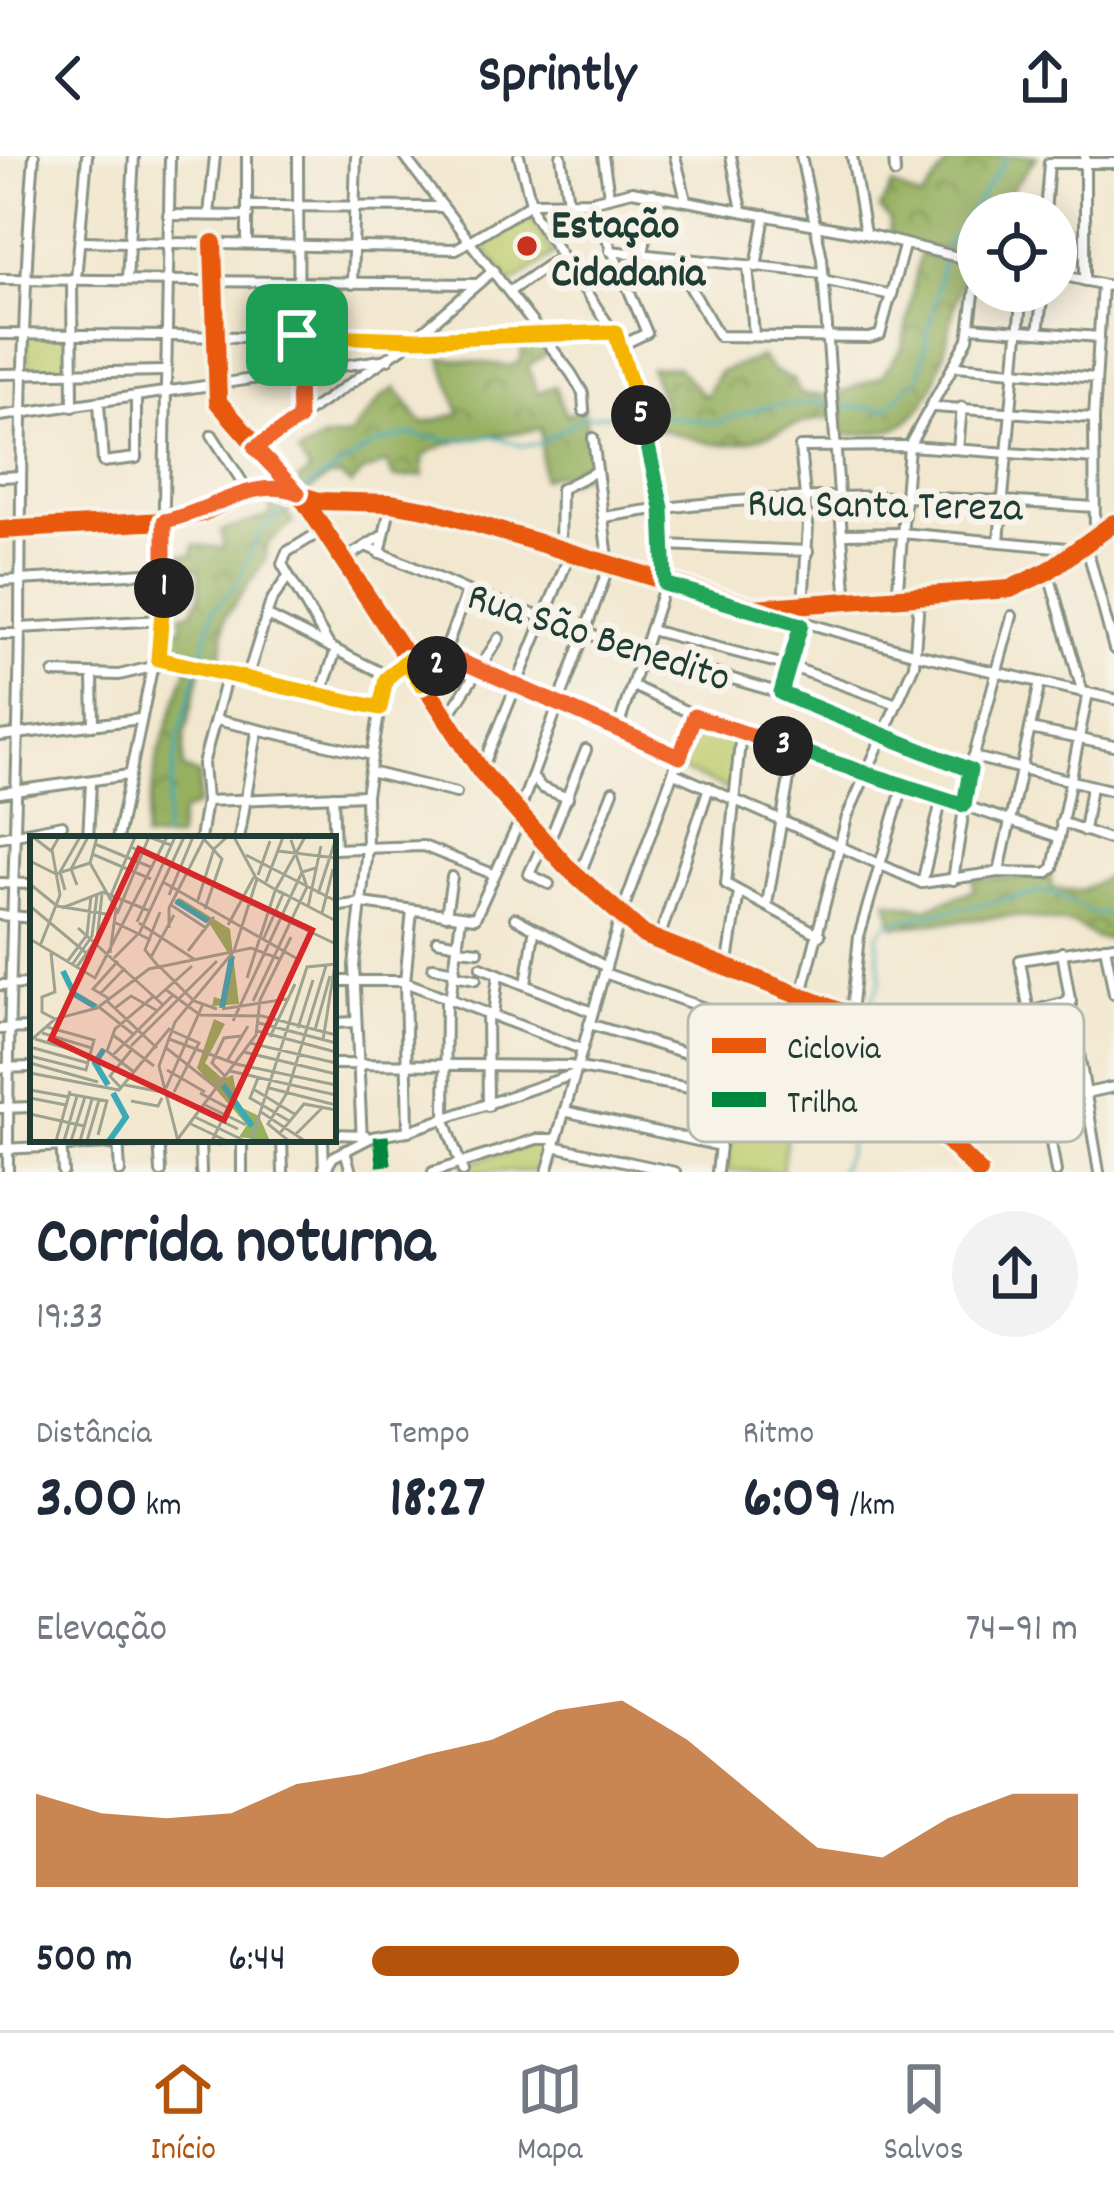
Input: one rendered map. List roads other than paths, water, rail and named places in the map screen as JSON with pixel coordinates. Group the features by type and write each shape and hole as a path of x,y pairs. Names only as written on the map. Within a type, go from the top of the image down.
{"street":[{"path":"8,1172 4,1149 4,915 13,835 22,334 34,156"},
{"path":"73,407 74,279 87,156"},
{"path":"127,280 134,156"},
{"path":"119,836 162,620 170,156"},
{"path":"209,215 215,156"},
{"path":"247,156 248,244"},
{"path":"298,156 299,419"},
{"path":"352,284 356,156"},
{"path":"404,156 578,385 584,411"},
{"path":"519,156 529,203 622,345 662,508 665,584 617,731"},
{"path":"561,156 568,201"},
{"path":"604,156 609,195"},
{"path":"675,156 686,200"},
{"path":"731,156 742,210"},
{"path":"801,156 817,224 830,336 847,605"},
{"path":"852,156 865,234"},
{"path":"894,156 895,173"},
{"path":"1085,160 1085,281"},
{"path":"1046,192 1046,167 1054,162 1114,163"},
{"path":"80,241 456,249 529,203 653,194 865,234 957,258"},
{"path":"644,254 653,194"},
{"path":"591,201 646,333 642,340 622,345"},
{"path":"168,215 297,206 445,207"},
{"path":"754,335 752,267 765,214"},
{"path":"213,243 214,385 223,411 298,493 481,771 578,879 620,918 658,942 828,1004"},
{"path":"673,258 723,337 880,335 904,245"},
{"path":"610,251 823,276 892,295"},
{"path":"510,291 561,256"},
{"path":"255,448 415,339 494,270"},
{"path":"0,279 476,284"},
{"path":"1077,279 1114,287"},
{"path":"1102,285 1094,507 1087,544 1114,649"},
{"path":"897,601 909,446 956,366 973,312"},
{"path":"999,541 1020,312"},
{"path":"1038,332 1040,312"},
{"path":"971,327 1099,337"},
{"path":"0,334 415,339 615,332"},
{"path":"0,416 388,359"},
{"path":"956,366 1096,378"},
{"path":"0,374 165,371"},
{"path":"99,404 105,463 136,458 136,398"},
{"path":"934,406 1094,418"},
{"path":"958,449 962,407"},
{"path":"212,436 248,491"},
{"path":"336,907 362,903 473,919 519,816 609,566 593,438"},
{"path":"803,606 808,551 798,449 909,446 1094,459"},
{"path":"481,771 544,618 565,552 561,489 598,471"},
{"path":"0,477 21,476"},
{"path":"0,530 164,521 203,513 248,491 280,487 324,501 391,502 801,625 1114,699"},
{"name":"Rua Santa Tereza","path":"604,517 841,493 1094,507"},
{"path":"315,517 324,501"},
{"path":"380,556 391,502"},
{"path":"754,608 1010,590 1048,571 1114,523"},
{"path":"321,695 333,649 287,578 285,554 323,530"},
{"path":"843,534 1087,544"},
{"path":"344,560 382,536"},
{"path":"665,545 808,551"},
{"name":"Rua São Benedito","path":"366,546 467,591 643,653 781,693 970,770"},
{"path":"674,773 922,883 999,872 1050,873 1085,692 1048,571"},
{"path":"0,581 165,572"},
{"path":"247,678 287,578"},
{"path":"421,684 444,654 467,591"},
{"path":"802,994 820,935 837,846 916,654 919,599"},
{"path":"268,616 388,676"},
{"path":"953,880 970,770 1012,616"},
{"path":"0,634 162,620"},
{"path":"781,693 801,625"},
{"path":"650,630 789,666 897,704"},
{"path":"445,721 499,638"},
{"path":"444,654 478,673 680,757"},
{"path":"365,1137 356,1064 354,981 367,848 366,795 388,676 406,661"},
{"path":"53,673 92,676 157,663 380,708"},
{"path":"200,836 206,801 203,764 227,674"},
{"path":"92,676 94,725"},
{"path":"999,872 1040,682"},
{"path":"633,686 694,716 1058,837"},
{"path":"547,1172 620,918 694,716"},
{"path":"0,736 140,719"},
{"path":"215,720 372,755"},
{"path":"1030,729 1114,746"},
{"path":"741,731 725,878 735,890 820,935"},
{"path":"240,836 250,801 257,732"},
{"path":"549,884 530,874 586,750"},
{"path":"767,904 794,750"},
{"path":"973,757 1114,791"},
{"path":"369,772 456,793"},
{"path":"0,793 129,775"},
{"path":"532,777 542,788 568,798"},
{"path":"88,836 91,782"},
{"path":"852,1004 857,946 903,785"},
{"path":"1084,831 1091,786"},
{"path":"658,942 709,787"},
{"path":"578,879 613,791"},
{"path":"206,801 366,795"},
{"path":"333,796 334,836"},
{"path":"922,883 943,796"},
{"path":"1061,822 1114,842"},
{"path":"0,837 62,826"},
{"path":"336,849 424,846 493,874"},
{"path":"446,915 452,877"},
{"path":"727,968 735,890"},
{"path":"408,1131 405,982 412,910"},
{"path":"515,917 535,933 605,970 698,1004"},
{"path":"461,918 448,999 445,1120 461,1168"},
{"path":"526,984 535,933"},
{"path":"437,940 478,951"},
{"path":"1027,1004 1020,960 1109,945 1114,994"},
{"path":"1062,952 1072,1004"},
{"path":"433,967 476,979"},
{"path":"481,967 592,1012"},
{"path":"488,1106 490,1015 498,974"},
{"path":"336,981 405,982 581,1048"},
{"path":"786,1004 787,990"},
{"path":"1059,1004 1071,1001"},
{"path":"336,1023 356,1022"},
{"path":"589,1024 688,1054"},
{"path":"336,1064 488,1063 688,1089"},
{"path":"336,1134 365,1137 408,1131 575,1071"},
{"path":"1084,1072 1099,1172"},
{"path":"1084,1095 1114,1087"},
{"path":"564,1111 688,1139"},
{"path":"324,1171 365,1137"},
{"path":"433,1172 461,1168 537,1139 629,1168 675,1172"},
{"path":"118,1142 120,1172"},
{"path":"159,1142 161,1172"},
{"path":"200,1142 201,1172"},
{"path":"282,1142 283,1172"},
{"path":"702,1142 720,1146"},
{"path":"717,1172 720,1142"},
{"path":"949,1142 980,1172"},
{"path":"1052,1142 1056,1172"},
{"path":"4,1149 61,1143 62,1172"},
{"path":"345,1150 351,1172"}],"waterway":[{"path":"946,247 1008,156"},
{"path":"840,406 886,409 919,376 943,261"},
{"path":"646,413 716,423 766,406 831,402"},
{"path":"302,491 375,444 408,435 454,440 493,436 523,446 539,444 582,417 635,412"},
{"path":"200,664 214,608 237,584 259,534 294,499"},
{"path":"163,836 179,735 197,672"},
{"path":"871,1004 881,980 877,935 889,922 1049,891 1095,914 1114,914"},
{"path":"839,1172 849,1142"}],"place":[{"name":"Estação Cidadania","path":"527,246"}]}
